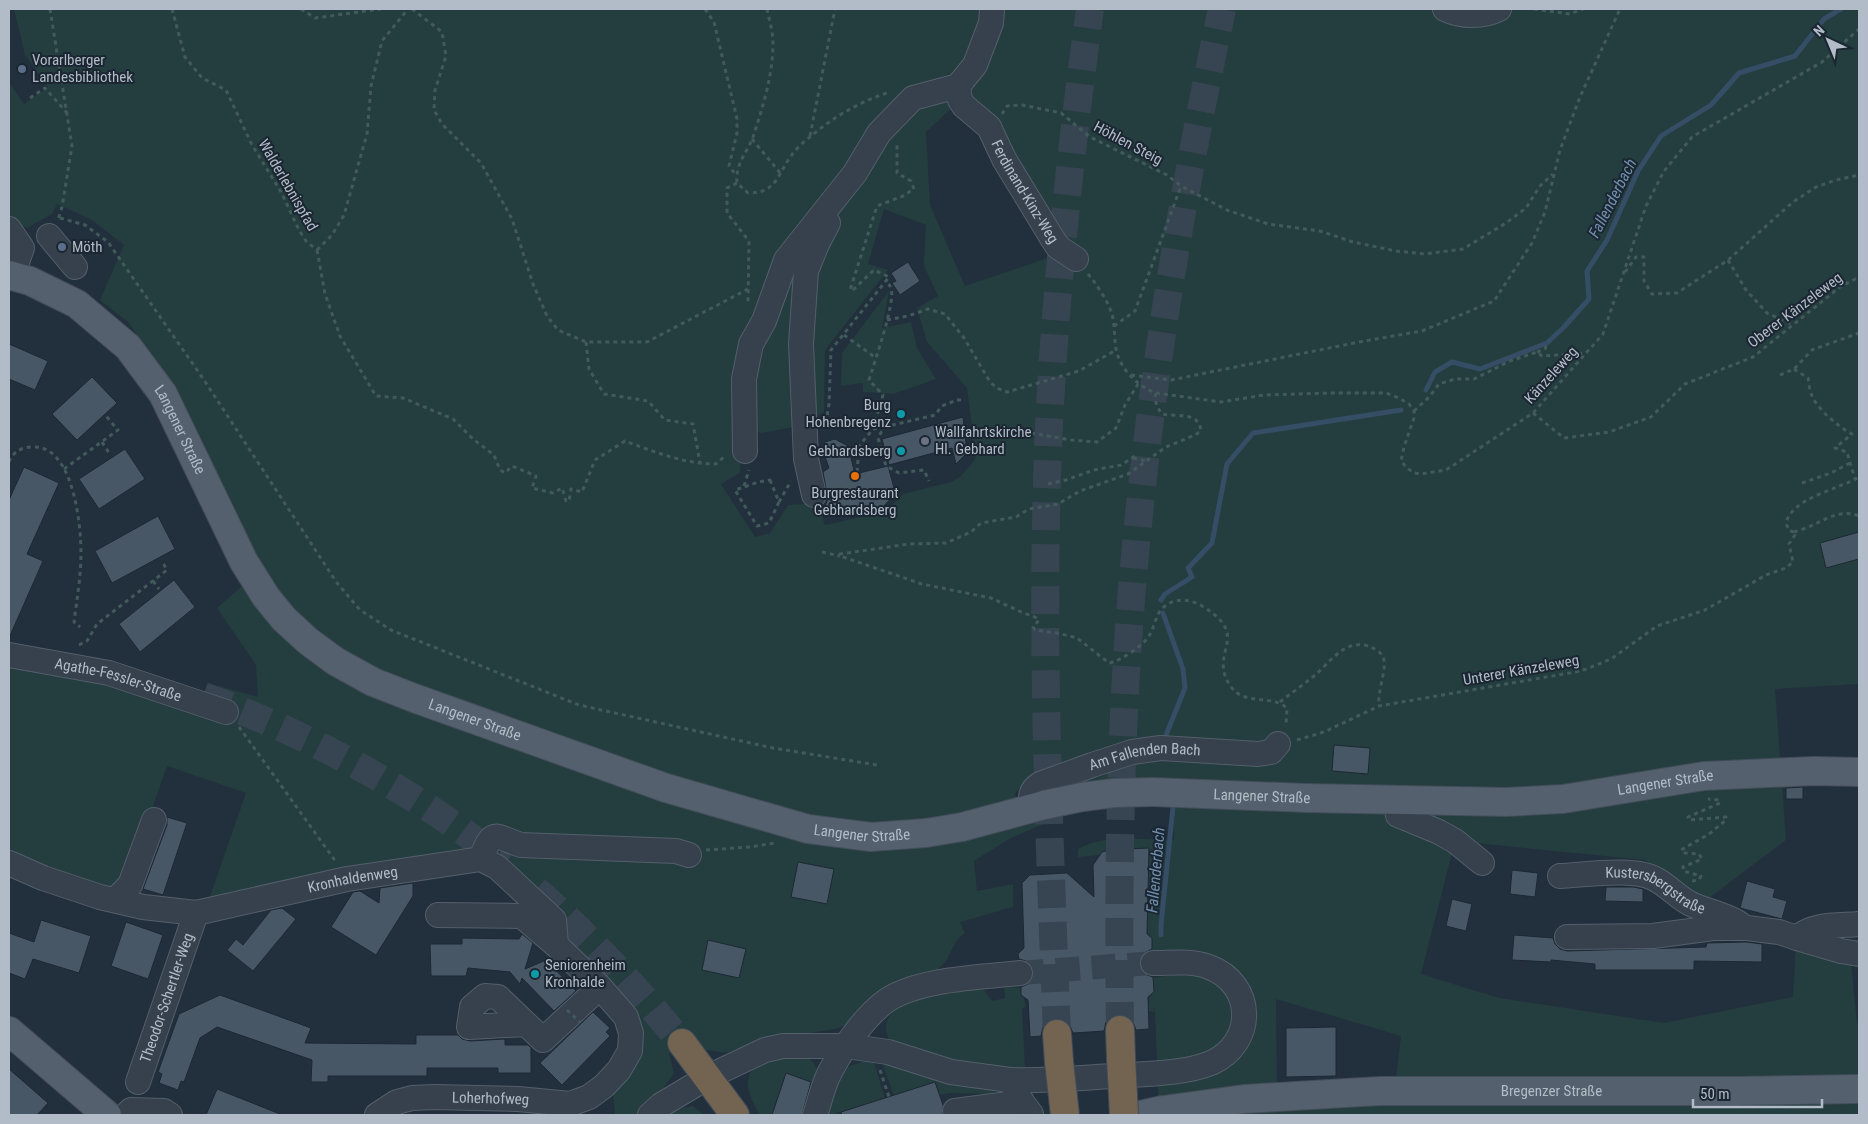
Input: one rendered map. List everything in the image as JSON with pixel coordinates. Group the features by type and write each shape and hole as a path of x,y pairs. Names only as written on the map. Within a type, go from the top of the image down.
{"highway":[{"path":"1120,1030 1124,1115"},
{"path":"1057,1034 1065,1115"},
{"path":"682,1043 724,1101"}],"main road":[{"name":"Langener Straße","path":"10,275 30,282 77,304 128,347 164,394 244,562 266,597 284,619 335,661 373,682 414,698 666,788 808,829 871,837 926,833 962,827 1082,797 1114,793 1154,792 1306,798 1506,802 1563,799 1704,776 1859,772"},
{"path":"9,1031 107,1115"},
{"name":"Bregenzer Straße","path":"1141,1115 1163,1110 1244,1099 1380,1092 1859,1089"}],"street":[{"path":"814,494 806,459 801,344 806,272 817,244 879,133 913,98 958,86 975,65 991,23 992,9"},
{"path":"1445,9 1454,13 1476,15 1492,13 1500,9"},
{"name":"Ferdinand-Kinz-Weg","path":"958,86 960,100 964,106 989,128 1004,159 1058,248 1076,259"},
{"path":"745,448 744,379 751,344 764,321 786,260 855,173"},
{"path":"9,229 22,248 10,275"},
{"path":"49,236 75,267"},
{"name":"Agathe-Fessler-Straße","path":"9,655 109,674 226,712"},
{"name":"Am Fallenden Bach","path":"1037,807 1031,794 1040,784 1132,752 1161,748 1258,754 1271,752 1278,744"},
{"path":"1395,799 1398,816 1454,840 1482,863"},
{"path":"115,900 130,885 154,820"},
{"path":"556,946 554,920 497,867 481,859 493,836 498,836 521,845 676,851 689,855"},
{"name":"Kronhaldenweg","path":"9,863 74,890 143,907 196,913 347,879 439,867 481,859"},
{"name":"Kustersbergstraße","path":"1560,876 1621,872 1643,873 1656,879 1683,900 1728,916 1747,928"},
{"name":"Theodor-Schertler-Weg","path":"138,1082 196,913"},
{"name":"Loherhofweg","path":"377,1115 396,1102 412,1098 518,1099 570,1104 589,1097 604,1086 619,1070 630,1051 631,1033 626,1016 600,988 522,916 438,914"},
{"path":"1798,938 1804,931 1815,928 1859,924"},
{"name":"Kustersbergstraße","path":"1567,937 1653,936 1714,928 1747,928 1779,932 1841,951 1859,954"},
{"path":"650,1115 661,1105 724,1101 765,1050 782,1046 800,1044 846,1046 888,1052 951,1072 1010,1080 1153,1073 1198,1067 1222,1057 1232,1050 1239,1040 1244,1019 1242,1000 1232,983 1219,972 1198,964 1152,963"},
{"path":"815,1115 829,1073 846,1046 878,1008 895,996 947,980 1020,973"},
{"path":"526,1024 543,1040 600,988"},
{"path":"955,1112 1027,1108 1010,1080"},
{"path":"126,1115 131,1110 164,1111 170,1115"}],"path":[{"path":"50,9 72,146 59,218 85,225 108,242 198,372 338,583 360,610 390,630 579,705 773,748 877,765"},
{"name":"Walderlebnispfad","path":"172,9 185,58 202,78 226,90 252,145 280,192 299,230 317,250 332,235 344,215 367,134 371,86 382,41 408,9"},
{"path":"301,9 315,18 381,9"},
{"path":"412,9 442,32 446,56 435,90 434,110 442,124 481,163 512,219 533,284 547,316 558,330 586,342 647,342 748,289"},
{"path":"706,9 714,22 737,119 737,134 729,166 736,175"},
{"path":"767,9 773,41 770,72 752,139 736,175 737,183 748,194 768,189 781,174 791,156 810,137 867,99 892,91 913,98"},
{"path":"810,137 835,9"},
{"path":"1534,9 1570,14 1583,9"},
{"path":"1131,374 1171,380 1422,331 1494,300 1532,243 1545,212 1560,150 1580,97 1620,9"},
{"name":"Känzeleweg","path":"1414,411 1414,418 1404,447 1402,461 1407,468 1421,474 1446,470 1533,413 1603,334 1646,206 1664,171 1692,137 1822,62 1859,29"},
{"path":"30,98 45,88 68,114"},
{"name":"Höhlen Steig","path":"989,128 998,120 1007,106 1022,104 1061,113 1090,137 1167,175 1181,186 1227,210 1268,224 1320,231 1353,242 1396,251 1425,254 1463,249 1506,223 1526,208 1540,186 1554,172"},
{"path":"829,404 831,350 889,277 874,270 854,289 850,290 877,206 903,196 914,189 911,181 897,173 896,115"},
{"path":"752,139 781,174"},
{"path":"1623,275 1636,257 1644,257 1644,281 1652,294 1677,293 1728,260 1793,202 1816,187 1859,174"},
{"path":"737,183 727,188 727,213 749,241 748,300 764,321"},
{"path":"1113,326 1135,310 1181,186"},
{"path":"317,250 325,294 340,336 376,396 403,398 453,420 494,455 500,470 505,473 512,466 536,476 532,488 553,493 562,488 566,500 569,501 570,489 582,492 595,460 625,440 662,454 700,464 716,464 735,446 745,448"},
{"path":"1076,259 1112,312 1116,350 1123,366 1138,384 1156,393 1221,402 1264,395 1386,393 1409,404 1414,411 1430,396 1439,384 1455,379 1474,379 1510,361 1545,349 1547,343"},
{"path":"1728,260 1746,290 1767,313 1793,325"},
{"name":"Oberer Känzeleweg","path":"1533,413 1564,438 1609,432 1651,417 1685,384 1753,357 1840,287 1859,277"},
{"path":"814,494 848,484 857,473 859,446 873,429 883,395 869,380 887,320 891,293 886,282"},
{"path":"887,320 908,316 928,309 945,314 964,338 990,382 997,388 1007,392 1079,371 1116,350"},
{"path":"1780,375 1794,369 1812,350 1859,333"},
{"path":"844,335 876,358"},
{"path":"586,342 589,369 604,394 648,400 665,420 693,424 700,464"},
{"path":"1537,352 1542,356 1586,353"},
{"path":"1794,369 1808,378 1811,395 1825,413 1838,426 1852,434 1835,448 1847,452 1855,480"},
{"path":"1031,433 1071,440 1097,442 1116,428 1125,405 1138,384"},
{"path":"841,557 840,554 909,544 946,542 971,532 981,523 1016,517 1029,508 1058,504 1080,491 1128,474 1169,445 1195,435 1202,430 1199,423 1190,417 1181,414 1162,414 1154,398 1156,393"},
{"path":"873,429 936,415 942,406 957,400 965,400"},
{"path":"64,469 118,430 106,416"},
{"path":"884,427 878,438 886,466 899,473 924,470 929,481"},
{"path":"102,442 109,453"},
{"path":"9,462 17,450 33,447 48,452 58,459 72,487 78,519 81,553 74,622 80,626"},
{"path":"1048,484 1094,470 1121,465 1138,455"},
{"path":"1132,458 1147,461"},
{"path":"1802,483 1850,464"},
{"name":"Unterer Känzeleweg","path":"1278,744 1296,741 1324,732 1379,706 1581,671 1611,659 1657,626 1705,610 1766,575 1789,566 1793,562 1789,544 1795,535 1786,524 1792,512 1807,500 1859,477"},
{"path":"770,480 779,502 769,523 757,526 735,490 770,480"},
{"path":"1794,532 1812,526 1830,516 1847,513 1859,516"},
{"path":"822,552 922,584 992,598 1038,619 1038,622 1033,627 1035,630 1077,638 1109,663 1116,661 1146,640 1160,612 1166,606 1183,600 1192,600 1215,614 1227,630 1227,644 1222,660 1224,676 1233,690 1246,698 1280,702 1287,708 1286,727 1278,744"},
{"path":"79,645 87,641 97,624 167,570 162,561"},
{"path":"153,581 159,589"},
{"path":"1280,702 1316,675 1338,652 1351,646 1365,645 1376,649 1383,657 1384,668 1378,697 1379,706"},
{"path":"226,712 240,728 325,844 347,879"},
{"path":"1689,882 1699,880 1701,876 1683,871 1683,867 1702,859 1699,854 1685,853 1681,850 1708,834 1726,820 1726,817 1689,820 1688,817 1720,803 1719,800 1706,799"},
{"path":"567,1010 580,1022"},
{"path":"885,1084 890,1097"}],"green space":[{"path":"14,9 1859,9 1859,684 1775,689 1786,840 1709,898 1683,893 1645,860 1455,841 1421,974 1499,998 1664,1023 1793,997 1796,942 1851,962 1857,1024 1859,1025 1859,1081 1395,1086 1401,1036 1276,999 1277,1091 1159,1101 1157,1081 1252,1028 1196,954 1152,951 1152,938 1147,931 1149,848 1109,850 1099,855 1078,857 1078,849 1101,841 1125,838 1174,840 1172,781 1073,790 1067,765 1027,779 1014,795 1046,823 1009,839 974,861 977,891 1013,884 1013,907 960,922 965,933 957,940 946,961 932,975 857,1013 846,1025 835,1029 779,1035 725,1053 702,1049 672,1048 669,1054 674,1073 657,1097 638,1115 615,1115 613,1093 638,1061 638,1030 476,846 456,857 208,902 246,793 167,766 129,875 113,895 9,859 9,662 90,679 209,714 219,686 258,697 256,665 217,608 260,570 173,385 128,322 100,300 124,245 92,220 57,204 52,214 27,228 9,220 9,82 24,104 48,87 25,55","holes":["960,100 1066,252 965,286 930,205 926,132","884,209 926,225 924,266 938,296 917,308 927,342 967,388 976,458 961,476 951,482 903,494 887,511 825,525 817,503 788,505 770,533 755,537 721,484 740,473 738,424 762,433 799,426 824,412 825,350 888,270 868,264"]},
{"path":"889,291 882,328 911,322 917,348 936,379 893,394 863,392 863,383 841,386 842,353"},
{"path":"1186,973 1210,978 1228,993 1236,1012 1230,1039 1203,1057 1157,1063 1155,1012 1149,1011 1149,998 1154,992 1153,978"},
{"path":"981,986 992,1001 1005,998 1004,987 1021,988 1026,1007 1022,1008 1025,1068 1015,1069 949,1062 892,1044 886,1029 887,1022 894,1010 907,1000 917,996"},
{"path":"804,1054 817,1069 813,1083 786,1073 772,1114 775,1115 760,1115 752,1101 748,1086 751,1072 756,1066 769,1059"},
{"path":"880,1057 991,1089 996,1094 950,1093 940,1095 935,1082 894,1096"},
{"path":"873,1058 885,1099 836,1113 836,1115 823,1115 838,1070"},
{"path":"1859,1097 1859,1115 1185,1115 1252,1107"},
{"path":"693,1106 703,1115 662,1115 668,1111"}],"building":[{"path":"908,262 920,281 900,295 892,283 896,281 891,273"},
{"path":"9,344 48,361 35,390 9,379"},
{"path":"92,377 117,403 77,440 52,414"},
{"name":"Wallfahrtskirche Hl. Gebhard","path":"963,417 967,453 956,464 952,448 889,465 882,439"},
{"name":"Burgrestaurant Gebhardsberg","path":"835,439 848,446 855,474 888,466 894,488 890,489 892,497 882,508 840,517 837,511 824,508 828,499 823,472 829,468 822,448 825,442"},
{"path":"125,449 145,479 99,509 79,479"},
{"path":"24,467 59,483 27,554 43,561 9,638 9,500"},
{"path":"158,516 175,549 112,583 95,551"},
{"path":"1859,532 1859,559 1826,568 1820,543"},
{"path":"174,580 195,607 140,652 119,624"},
{"path":"1334,745 1370,748 1368,774 1332,771"},
{"path":"1803,787 1803,799 1786,799 1786,788"},
{"path":"167,817 187,823 163,895 143,889 167,825"},
{"path":"1149,848 1147,934 1152,938 1152,949 1141,956 1139,963 1147,975 1153,977 1154,992 1148,997 1149,1029 1136,1030 1128,1016 1119,1014 1106,1022 1104,1031 1073,1033 1070,1026 1064,1020 1055,1019 1049,1021 1043,1027 1041,1036 1030,1037 1028,1000 1021,995 1021,987 1028,984 1032,979 1034,971 1026,961 1019,959 1018,954 1024,948 1022,883 1030,875 1067,873 1094,897 1093,865 1102,852"},
{"path":"798,862 834,869 827,904 791,897"},
{"path":"1512,870 1538,873 1535,897 1510,894"},
{"path":"1747,881 1775,889 1773,897 1787,901 1782,919 1740,908"},
{"path":"413,883 413,896 376,955 331,927 353,892 360,891 379,903 380,888"},
{"path":"1606,887 1643,889 1643,902 1605,901"},
{"path":"1452,899 1472,904 1466,931 1446,926"},
{"path":"282,908 296,919 253,971 227,950 236,939 243,945 271,910"},
{"path":"41,920 91,936 79,973 33,959 25,979 9,973 9,933 34,942"},
{"path":"126,922 163,935 148,979 111,966"},
{"name":"Seniorenheim Kronhalde","path":"522,934 533,943 525,969 546,960 576,991 554,1011 522,978 520,984 510,972 468,968 466,976 431,976 430,944 462,944 462,938 519,939"},
{"path":"1514,935 1553,938 1555,944 1560,949 1567,951 1706,947 1707,943 1746,942 1762,944 1762,962 1694,961 1694,970 1595,970 1595,964 1551,960 1551,962 1512,960"},
{"path":"708,940 746,949 739,978 702,970"},
{"path":"220,995 311,1028 305,1043 416,1044 416,1035 458,1035 462,1039 470,1041 505,1039 505,1045 528,1045 531,1048 531,1073 498,1073 498,1068 427,1068 427,1076 328,1076 328,1082 311,1082 312,1060 217,1027 200,1038 184,1082 181,1081 178,1090 159,1083 162,1074 158,1072 179,1014"},
{"path":"593,1012 610,1028 606,1032 610,1036 562,1085 540,1063"},
{"path":"1336,1027 1336,1076 1286,1077 1286,1028"},
{"path":"9,1069 48,1103 37,1115 9,1115"},
{"path":"786,1073 811,1082 802,1115 772,1115"},
{"path":"935,1082 943,1105 942,1115 842,1115 841,1112"},
{"path":"217,1089 280,1114 280,1115 206,1115"}],"waterway":[{"name":"Fallenderbach","path":"1426,390 1435,372 1452,362 1480,369 1547,343 1589,299 1587,271 1607,240 1638,171 1661,136 1711,105 1739,73 1795,56 1824,19 1841,9"},
{"name":"Fallenderbach","path":"1161,600 1165,594 1192,577 1188,568 1212,543 1227,464 1253,433 1401,410"},
{"name":"Fallenderbach","path":"1163,613 1183,669 1185,688 1164,740"},
{"name":"Fallenderbach","path":"1161,935 1173,807"}],"tunnel":[{"path":"1057,1034 1045,653 1046,501 1052,373 1060,268 1090,9"},
{"path":"1120,1030 1119,909 1123,726 1136,545 1151,410 1171,276 1195,142 1222,9"},
{"path":"203,696 269,722 366,770 457,827 505,864"},
{"path":"536,890 612,964 682,1043"},
{"path":"1020,973 1153,963"}],"place":[{"name":"Vorarlberger Landesbibliothek","path":"22,69"},
{"name":"Möth","path":"62,247"},
{"name":"Burg Hohenbregenz","path":"901,414"},
{"name":"Wallfahrtskirche Hl. Gebhard","path":"925,441"},
{"name":"Gebhardsberg","path":"901,451"},
{"name":"Burgrestaurant Gebhardsberg","path":"855,476"},
{"name":"Seniorenheim Kronhalde","path":"535,974"}]}
